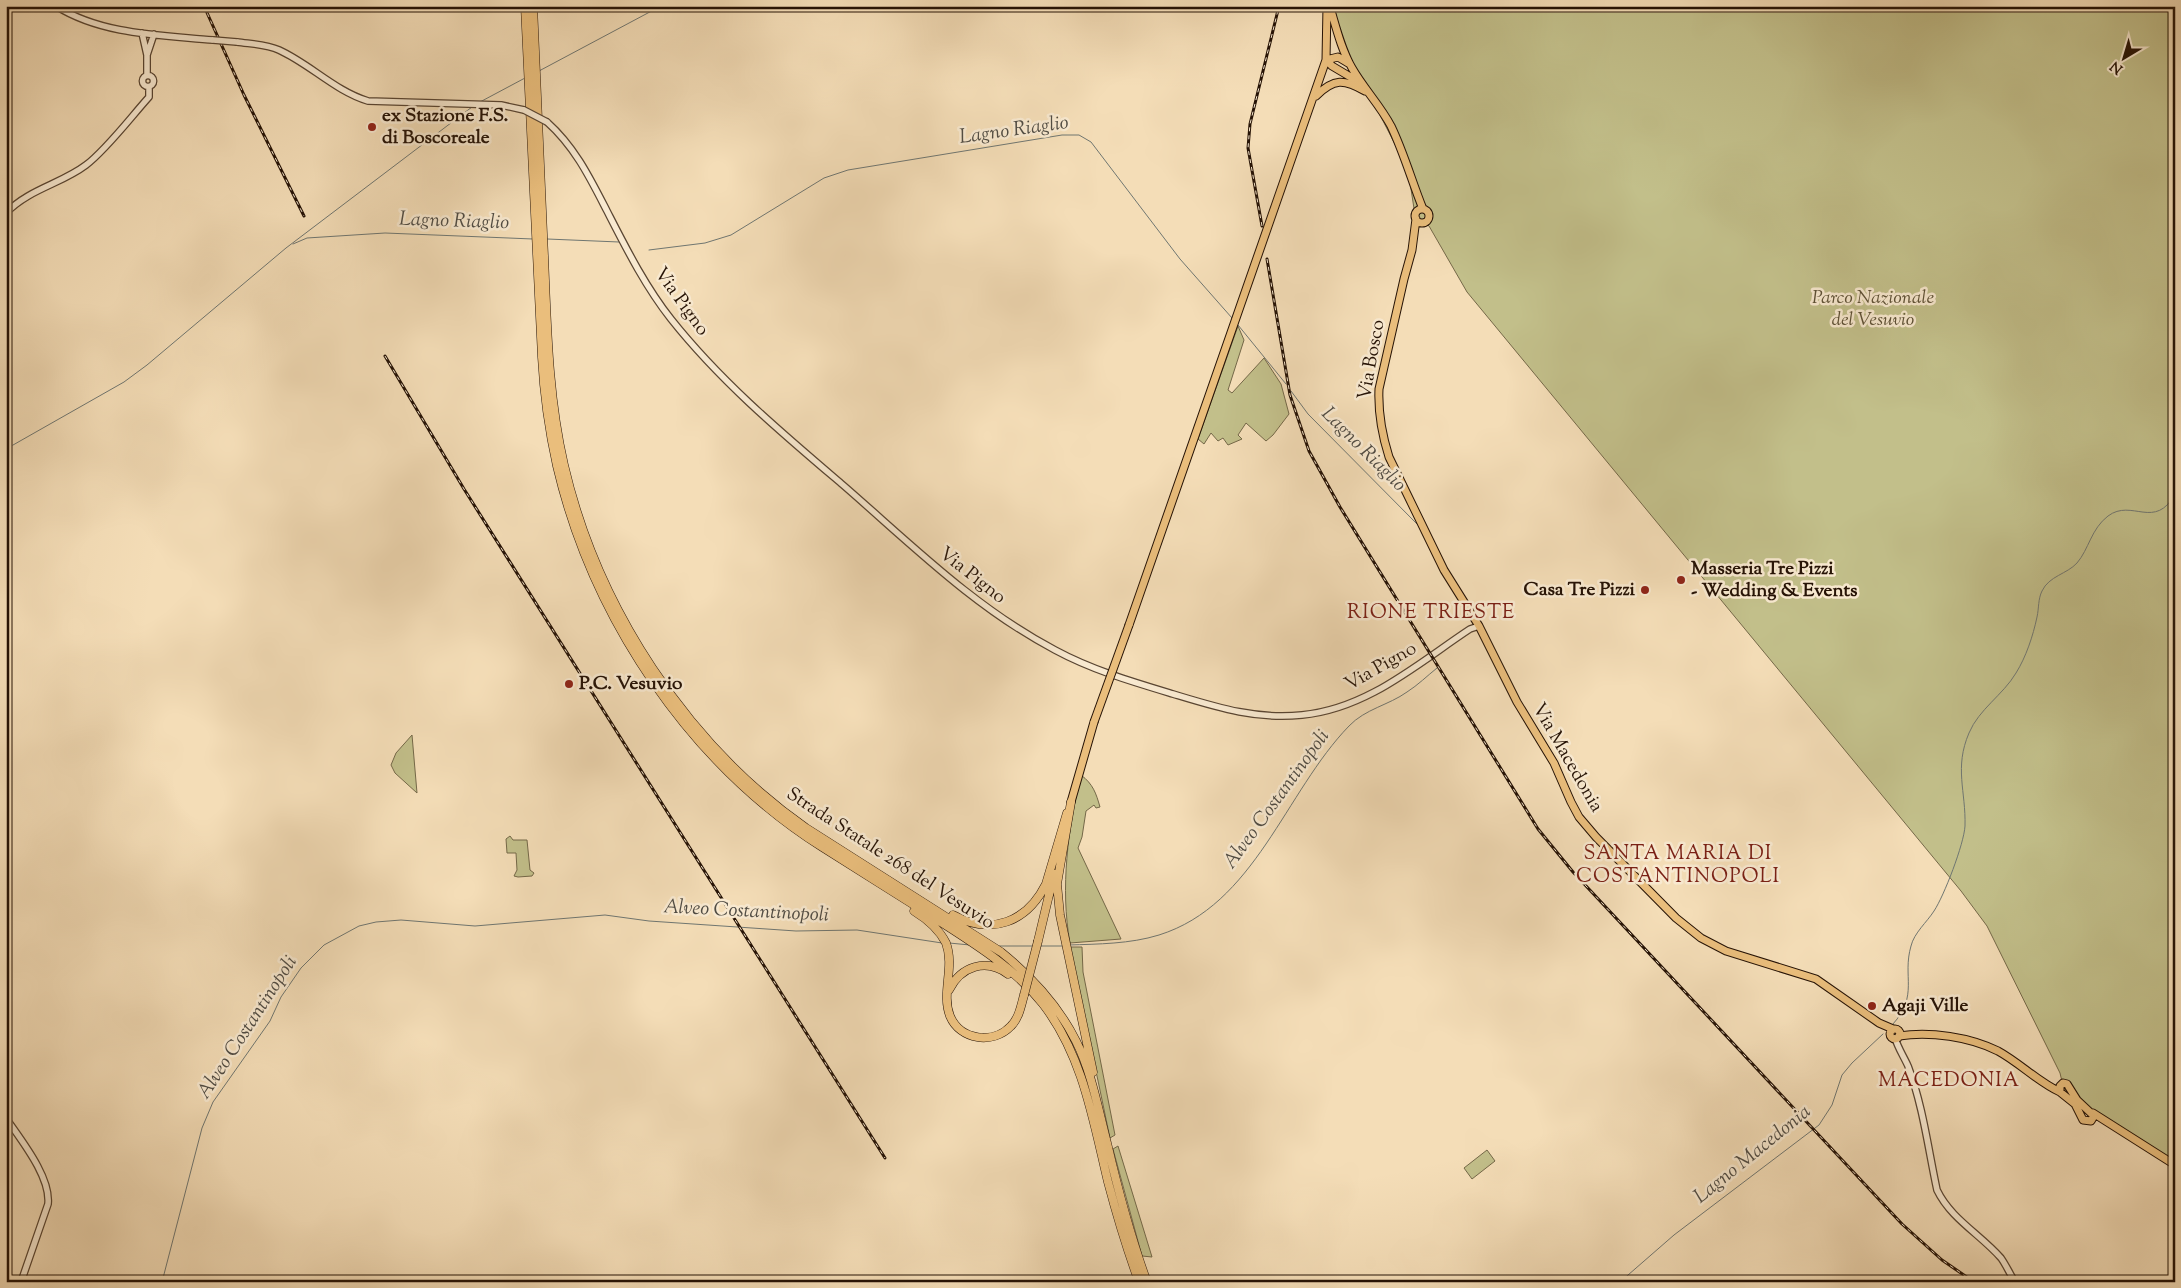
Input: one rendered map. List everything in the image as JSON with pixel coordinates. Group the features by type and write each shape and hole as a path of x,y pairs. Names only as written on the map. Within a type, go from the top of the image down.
{"highway":[{"name":"Strada Statale 268 del Vesuvio","path":"525,6 544,385 557,467 583,550 610,609 637,656 677,713 709,752 737,781 774,814 820,846 969,940 1006,967 1033,993 1060,1029 1080,1073 1102,1142 1134,1256 1138,1268 1147,1282"},
{"name":"Strada Statale 268 del Vesuvio","path":"533,6 551,384 564,464 590,546 621,614 643,652 683,709 714,747 779,808 868,868 988,942 1039,986 1067,1024 1082,1055 1098,1106 1102,1142"},
{"path":"875,880 929,922 943,938 950,965 947,994 948,1009 956,1025 962,1032 980,1038 996,1036 1011,1027 1020,1012 1071,802"},
{"path":"868,868 896,881 967,922 984,925 1002,924 1020,916 1032,906 1041,894 1071,802"},
{"path":"1071,802 1057,884 1060,916 1094,1076 1098,1106"},
{"path":"947,994 954,980 966,970 982,965 998,968 1020,984 1060,1029"},
{"name":"Strada Statale 268 del Vesuvio","path":"1138,1268 1139,1282"}],"main road":[{"name":"Via Bosco","path":"1328,6 1326,60 1332,66 1362,84"},
{"name":"Via Bosco","path":"1328,6 1351,66 1392,127 1415,188 1420,215 1379,389 1378,402 1382,433 1389,457 1430,543 1479,626"},
{"path":"1071,802 1094,722 1326,60 1338,57 1345,60 1351,66"},
{"path":"1314,98 1329,84 1336,82 1346,82 1372,95"},
{"name":"Via Macedonia","path":"1479,626 1513,695 1554,763 1570,802 1579,817 1596,837 1676,918 1692,932 1717,948 1816,979 1895,1034"},
{"path":"1895,1034 1921,1032 1928,1035 1952,1037 1998,1051 2050,1085 2060,1089 2075,1104 2085,1122 2093,1116"},
{"path":"2060,1089 2063,1083 2067,1084 2080,1103 2093,1116 2103,1120 2175,1165"}],"street":[{"name":"Via Pigno","path":"56,6 94,24 142,33 267,46 280,50 352,94 368,101 488,104 524,110 547,122 573,149 649,288 681,330 721,377 962,589 1016,628 1058,652 1118,677 1228,711 1251,715 1303,715 1332,710 1360,700 1386,687 1470,629 1479,626"},
{"path":"6,213 20,200 92,160 149,97 149,86 143,82 143,78 147,75 147,55 142,33"},
{"path":"147,55 154,34"},
{"name":"Via Macedonia","path":"1895,1034 1908,1066 1923,1115 1937,1190 1954,1214 2002,1260 2015,1282"},
{"path":"6,1118 38,1170 48,1195 48,1204 21,1282"}],"green space":[{"name":"Parco Nazionale del Vesuvio","path":"1324,6 2175,6 2175,1166 2088,1110 2064,1090 2060,1073 1987,926 1961,891 1467,292 1429,226 1415,215 1409,176 1400,154"},
{"path":"1238,326 1244,340 1228,390 1232,393 1264,358 1281,384 1289,414 1266,441 1246,423 1238,435 1242,439 1228,445 1223,438 1218,441 1211,433 1204,444 1198,439"},
{"path":"412,735 417,793 395,773 391,765 396,753"},
{"path":"1081,775 1094,789 1100,807 1096,808 1094,805 1086,811 1082,837 1078,848 1121,939 1070,943 1066,901 1067,858 1072,816"},
{"path":"510,836 513,840 527,840 530,870 534,873 532,876 514,876 517,870 516,853 507,853 506,839"},
{"path":"1070,947 1082,947 1083,972 1115,1135 1110,1138"},
{"path":"1118,1146 1152,1257 1142,1256 1113,1149"},
{"path":"1487,1150 1495,1161 1472,1179 1464,1168"}],"waterway":[{"path":"539,71 661,6"},
{"path":"480,102 525,78"},
{"path":"6,449 124,382 147,365 286,248 472,107"},
{"name":"Lagno Riaglio","path":"649,250 705,243 731,235 824,178 848,170 1062,135 1079,135 1091,142 1180,259 1232,318"},
{"name":"Lagno Riaglio","path":"293,244 307,238 385,233 533,239"},
{"name":"Lagno Riaglio","path":"547,239 619,242"},
{"name":"Lagno Riaglio","path":"1238,325 1286,384"},
{"name":"Lagno Riaglio","path":"1291,391 1308,414 1419,526"},
{"path":"1893,1024 1906,1004 1911,946 1943,894 1953,870 1964,834 1965,813 1961,769 1962,757 1969,733 1973,724 1985,709 2011,681 2023,660 2033,632 2042,591 2049,582 2077,563 2085,552 2094,533 2108,516 2117,511 2126,510 2159,511 2167,505 2175,494"},
{"name":"Alveo Costantinopoli","path":"1069,945 1114,943 1159,935 1192,920 1220,899 1244,873 1266,844 1326,753 1349,726 1362,715 1407,692 1437,668"},
{"name":"Alveo Costantinopoli","path":"162,1282 202,1128 213,1102 270,1021 281,997 301,968 324,945 359,926 376,922 401,920 475,926 605,915 649,921 796,931 857,930 942,943"},
{"name":"Alveo Costantinopoli","path":"949,943 970,945"},
{"name":"Alveo Costantinopoli","path":"999,946 1035,946"},
{"name":"Alveo Costantinopoli","path":"1041,946 1062,946"},
{"name":"Lagno Macedonia","path":"1620,1282 1674,1235 1819,1125 1832,1105 1842,1075 1883,1034"}],"railway":[{"path":"204,6 244,95 304,216"},
{"path":"1262,226 1248,148 1250,124 1279,6"},
{"path":"1267,259 1290,395 1309,451 1340,507 1538,829 1573,872 1902,1224 1942,1260 1974,1282"},
{"path":"385,356 464,489 885,1158"}],"place":[{"name":"ex Stazione F.S. di Boscoreale","path":"372,127"},
{"name":"Masseria Tre Pizzi - Wedding & Events","path":"1681,580"},
{"name":"Casa Tre Pizzi","path":"1645,590"},
{"name":"P.C. Vesuvio","path":"569,684"},
{"name":"Agaji Ville","path":"1872,1006"}],"district":[{"name":"RIONE TRIESTE","path":"1431,613"},
{"name":"SANTA MARIA DI COSTANTINOPOLI","path":"1678,866"},
{"name":"MACEDONIA","path":"1949,1081"}]}
